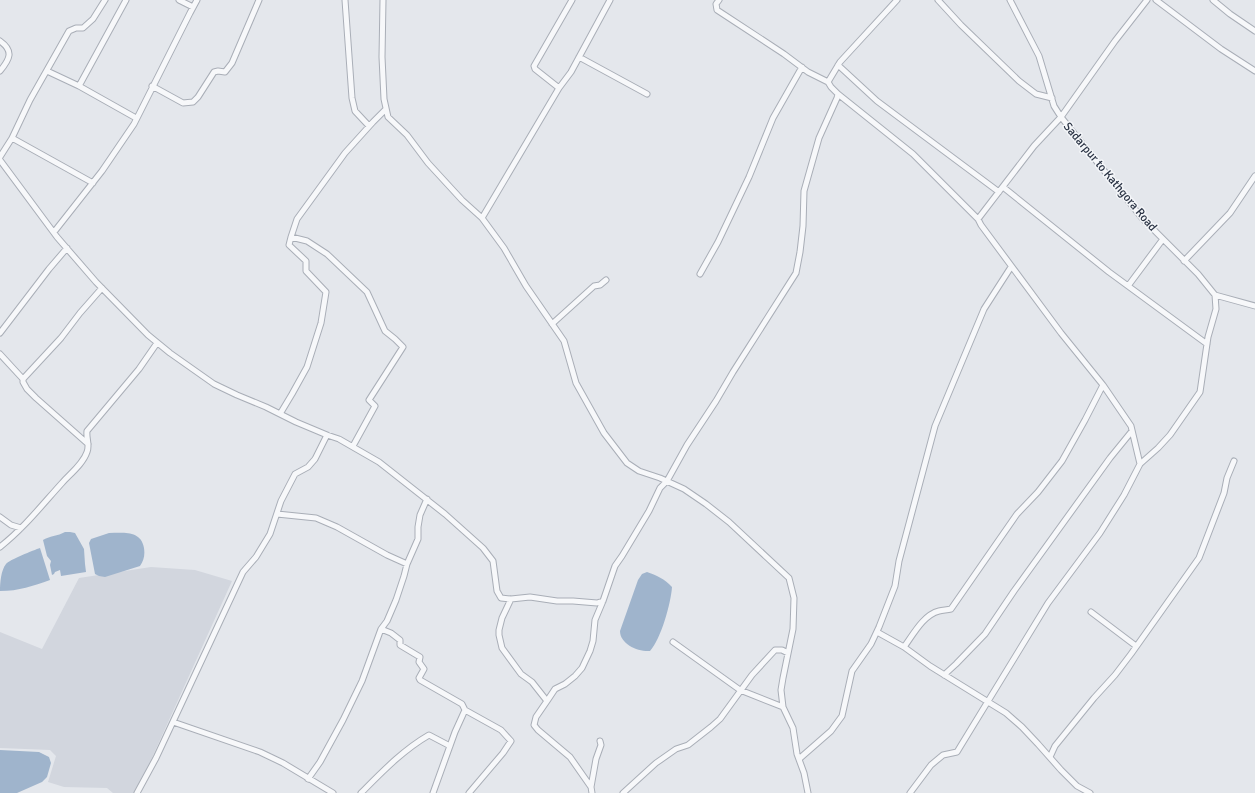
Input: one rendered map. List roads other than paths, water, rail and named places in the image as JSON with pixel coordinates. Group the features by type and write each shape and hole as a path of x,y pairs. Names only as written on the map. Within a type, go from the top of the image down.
{"street":[{"path":"0,157 12,138 30,100 69,30 83,28 93,19 105,0"},
{"path":"79,86 126,0"},
{"path":"180,0 193,7"},
{"path":"54,232 102,171 136,118 197,0"},
{"path":"152,86 183,103 193,102 198,97 214,72 224,72 232,63 259,0"},
{"path":"345,0 352,98 355,111 369,126"},
{"path":"383,0 382,57 384,99 388,118 408,135 428,163 462,200 482,218 504,248 526,286 564,341 576,383 604,433 627,463 639,471 684,489 706,504 729,522 788,578 794,598 793,629 782,690 783,707 793,728 798,759 804,773 808,793"},
{"path":"559,88 535,69 534,66 572,0"},
{"path":"482,218 559,88 571,72 610,0"},
{"path":"719,0 716,4 717,10 778,50 808,72 828,82 838,94 913,154 978,219 1061,333 1103,385 1131,426 1140,464"},
{"path":"828,82 838,65 897,0"},
{"path":"938,0 961,25 1019,80 1036,94 1052,98"},
{"path":"978,219 1034,146 1061,117 1054,106 1039,56 1010,0"},
{"name":"Sadarpur to Kathgora Road","path":"1147,0 1115,41 1061,117 1142,218 1215,295"},
{"path":"1156,0 1221,49 1255,71"},
{"path":"1213,0 1255,31"},
{"path":"0,41 7,46 9,53 0,72"},
{"path":"579,57 647,94"},
{"path":"838,65 877,101 999,192"},
{"path":"700,274 718,242 749,177 773,118 802,67"},
{"path":"47,71 79,86 136,118"},
{"path":"591,787 570,757 534,725 536,717 556,689 575,676 582,668 593,641 595,620 615,566 649,511 660,488 667,482 687,445 716,402 733,372 796,273 803,226 804,190 819,138 838,94"},
{"path":"280,414 307,367 321,323 326,292 306,271 306,261 290,245 297,219 345,153 386,109"},
{"path":"12,138 93,183"},
{"path":"0,160 67,248 102,288 148,335 170,353 214,384 353,446 379,462 445,514 486,552 493,561 497,591 501,598 512,599 530,596 557,601 597,603 603,601"},
{"path":"1184,261 1230,213 1255,176"},
{"path":"1003,187 1128,286 1207,344"},
{"path":"291,237 307,241 327,254 367,292 385,331 403,347 369,400 375,406 353,446"},
{"path":"1128,286 1163,239"},
{"path":"0,333 67,248"},
{"path":"798,759 831,731 842,716 852,671 871,644 895,586 899,561 935,426 984,309 1012,267"},
{"path":"552,324 594,286 600,285 606,280"},
{"path":"23,379 61,338 102,288"},
{"path":"910,793 931,765 943,755 957,752 1048,603 1100,533 1124,495 1140,464 1170,435 1200,392 1207,344 1216,309 1215,295 1255,306"},
{"path":"0,546 21,528 77,467 87,454 87,431 139,368 157,342"},
{"path":"0,354 23,379 27,389 88,444"},
{"path":"904,647 930,614 939,610 951,609 1017,514 1038,492 1062,461 1086,420 1103,385"},
{"path":"944,675 985,634 1014,591 1110,458 1132,431"},
{"path":"137,793 156,758 243,572 256,557 270,534 281,501 295,474 308,467 315,459 327,435"},
{"path":"1050,757 1055,746 1115,675 1199,558 1224,493 1227,478 1234,461"},
{"path":"308,779 320,762 362,681 381,629 387,621 396,600 407,564 418,539 420,515 427,499"},
{"path":"277,514 316,518 337,527 387,555 407,564"},
{"path":"0,517 11,525 21,528"},
{"path":"512,599 506,609 499,630 502,648 521,674 532,682 547,701"},
{"path":"1091,612 1136,646"},
{"path":"381,629 397,636 400,640 400,645 420,657 419,662 424,669 419,678 420,680 462,704 465,710 501,730 511,741 468,793"},
{"path":"877,632 904,647 944,675 1006,713 1022,727 1077,786 1090,793"},
{"path":"673,642 740,690 783,707"},
{"path":"623,793 656,763 676,749 688,745 711,727 720,718 740,690 764,661 775,650 782,650 788,653"},
{"path":"434,793 455,732 465,710"},
{"path":"173,722 260,752 283,763 333,793"},
{"path":"361,793 401,754 429,735 450,746"},
{"path":"592,793 591,787 596,759 601,746 600,741"}],"water":[{"path":"65,532 75,533 84,549 86,572 61,576 60,570 52,575 50,565 51,561 47,556 43,540"},
{"path":"109,533 131,534 139,538 144,548 143,560 140,566 105,577 95,574 89,543 91,539"},
{"path":"40,548 50,580 20,589 0,591 2,573 6,564"},
{"path":"647,572 654,574 672,587 670,602 662,630 650,651 635,649 630,646 623,640 620,631 638,580 642,574"},
{"path":"0,750 39,752 49,757 51,763 47,777 42,782 17,793 0,793"}]}
